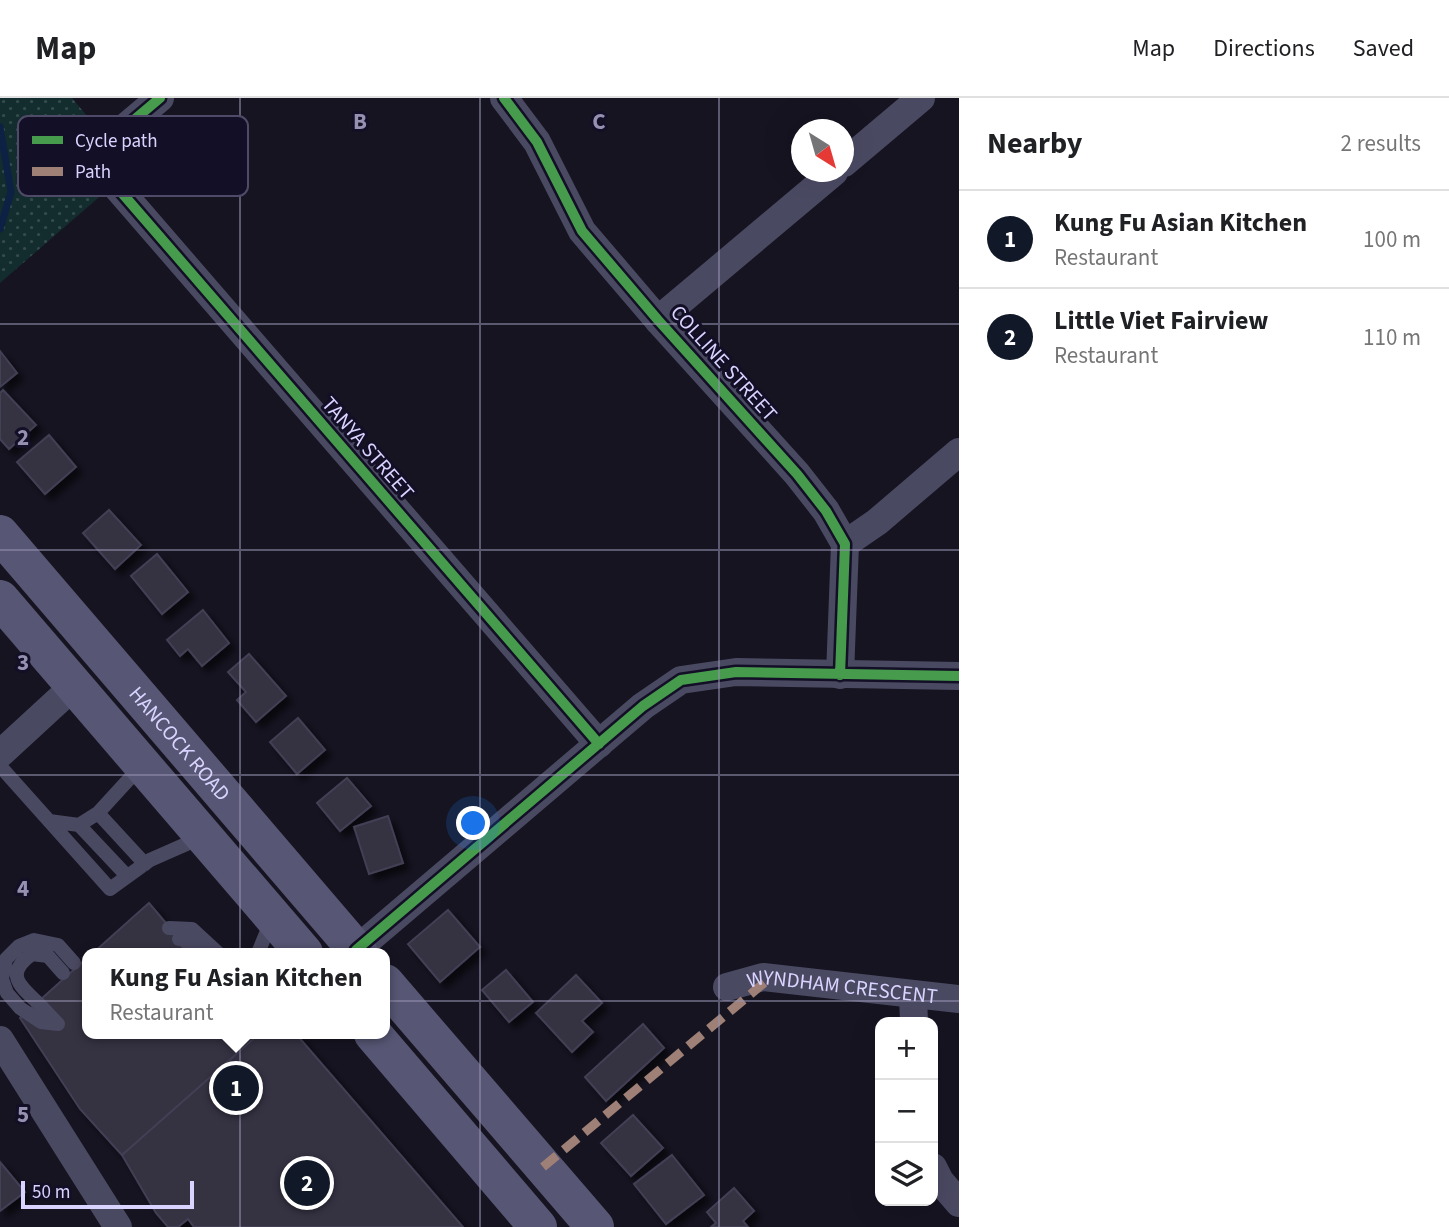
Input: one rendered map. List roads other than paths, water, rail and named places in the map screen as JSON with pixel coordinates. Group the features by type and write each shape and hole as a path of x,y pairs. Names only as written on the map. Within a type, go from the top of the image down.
{"main road":[{"name":"HANCOCK ROAD","path":"0,534 354,948"},
{"path":"51,594 75,649 75,685 110,690 146,704"},
{"name":"HANCOCK ROAD","path":"0,599 205,836 288,944"},
{"path":"288,944 322,948"},
{"path":"390,989 595,1227"},
{"path":"378,1039 538,1227"}],"street":[{"name":"TANYA STREET","path":"139,116 160,98"},
{"name":"COLLINE STREET","path":"504,98 537,142 582,231 797,474 826,511 845,544"},
{"path":"854,155 921,98"},
{"path":"658,320 822,182"},
{"name":"TANYA STREET","path":"124,196 599,744"},
{"path":"840,675 845,544 877,522 959,452"},
{"path":"362,948 643,706 681,680 736,672 959,676"},
{"path":"0,754 75,685"},
{"name":"WYNDHAM CRESCENT","path":"727,987 763,977 913,1009 959,999"},
{"path":"0,1040 118,1227"},
{"path":"938,1177 959,1203"}],"lane":[{"path":"79,825 98,813 143,764"},
{"path":"0,766 110,889 145,864 205,836"},
{"path":"98,813 145,864"},
{"path":"49,821 79,825 127,876"},
{"path":"169,928 192,929 213,948"},
{"path":"179,939 193,948"},
{"path":"34,940 58,945 68,968 48,956 32,954 22,961 17,977 21,989 58,1024 41,1022 20,1008 7,993 2,979 6,959 19,946 34,940"}],"waterway":[{"path":"0,127 11,192 0,229"}],"place":[{"name":"Kung Fu Asian Kitchen","path":"236,1088"},
{"name":"Little Viet Fairview","path":"307,1183"}]}
